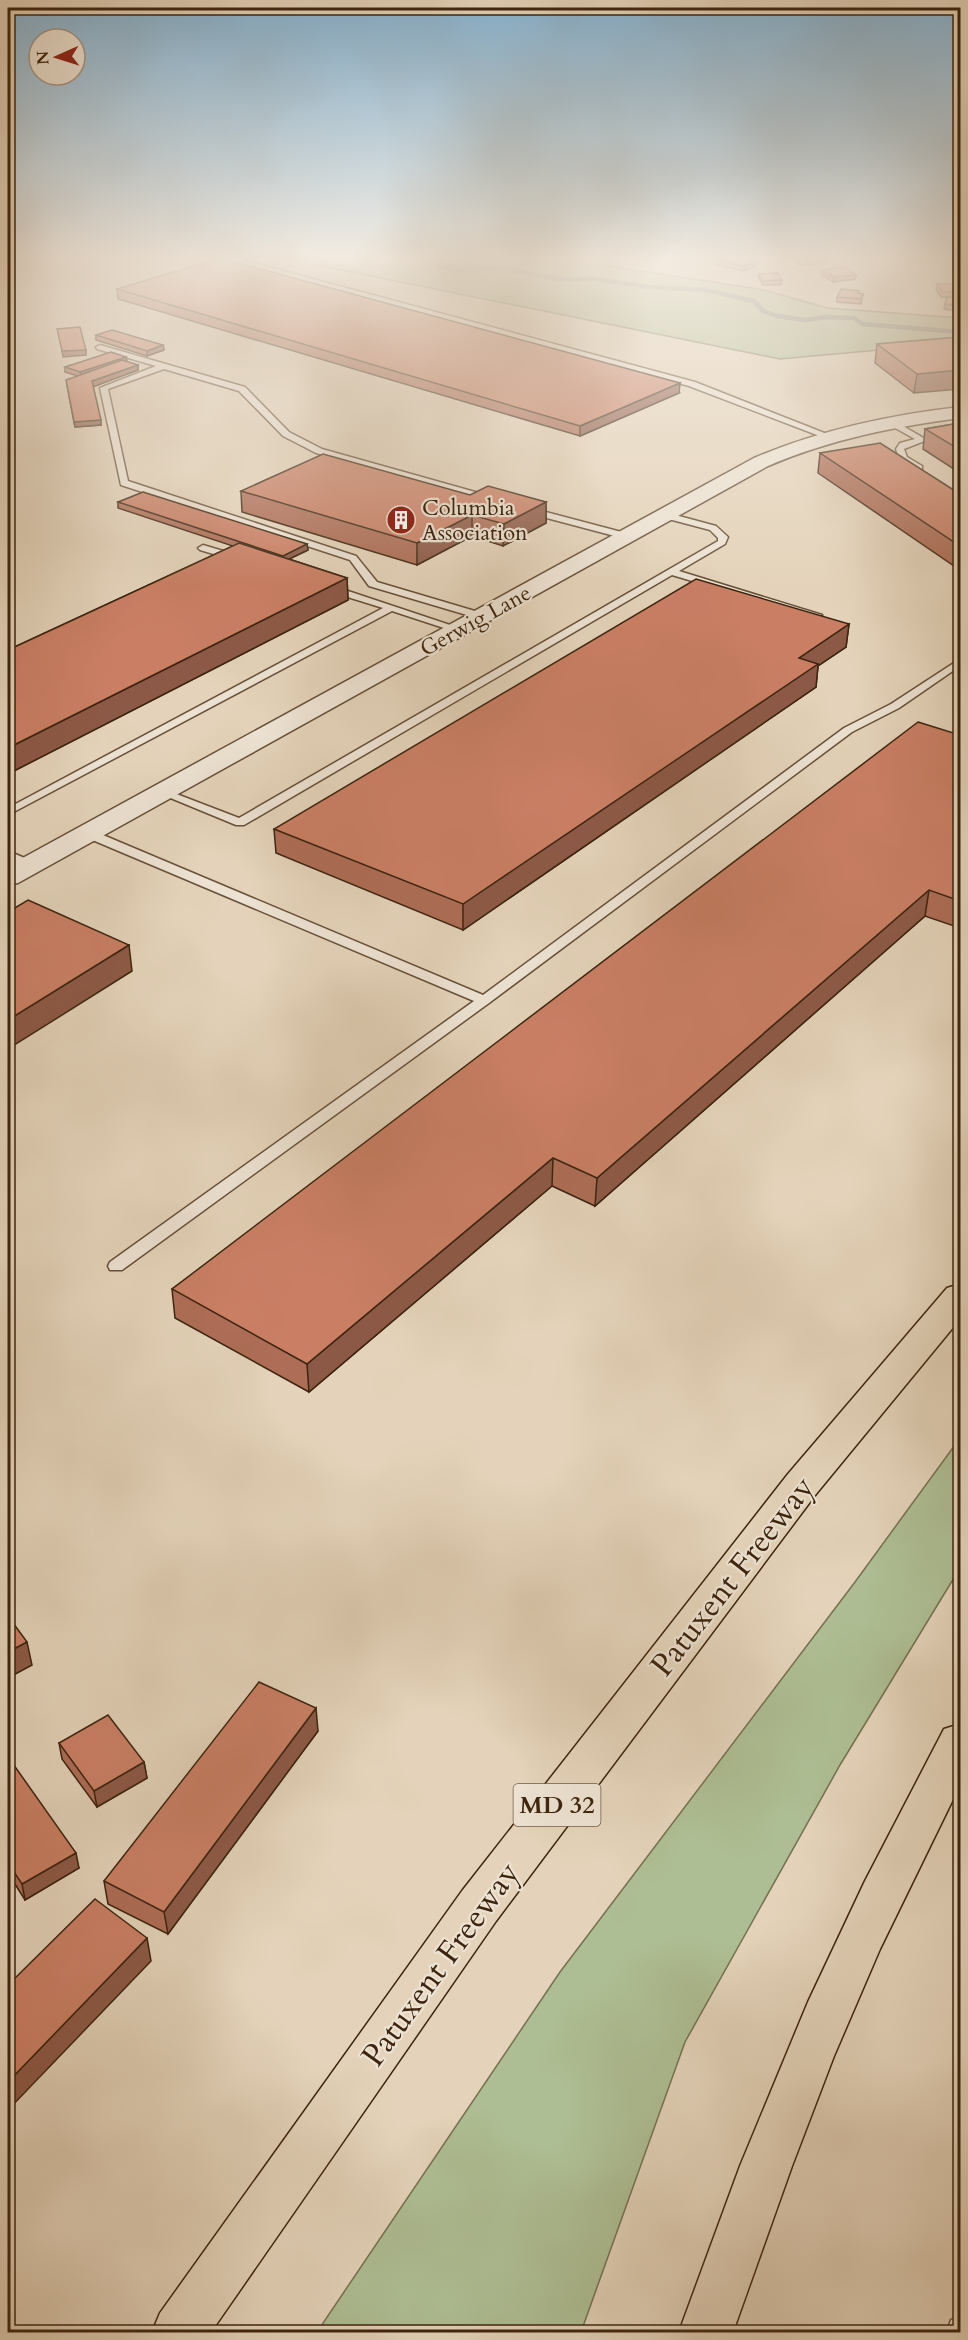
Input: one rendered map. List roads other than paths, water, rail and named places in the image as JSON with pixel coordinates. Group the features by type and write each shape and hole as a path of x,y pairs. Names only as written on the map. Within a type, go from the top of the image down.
{"highway":[{"name":"Patuxent Freeway","path":"179,2332 479,1906 802,1484 960,1296"},
{"path":"706,2332 736,2243 812,2051 881,1896 960,1742"}],"street":[{"name":"Gerwig Lane","path":"8,877 761,462 828,436 891,422 960,413"}],"lane":[{"path":"163,366 104,388 124,483 353,558 373,584 481,616"},
{"path":"165,366 242,389 285,434 319,451 501,502"},
{"path":"626,366 692,384 828,436"},
{"path":"891,422 923,440 903,445 900,449 903,459 932,477"},
{"path":"512,505 626,536"},
{"path":"162,792 240,822 722,542 723,537 713,528 664,516"},
{"path":"203,548 244,561"},
{"path":"673,572 817,615"},
{"path":"323,586 457,629"},
{"path":"8,812 391,608"},
{"path":"116,1266 484,1000 848,730 895,706 960,662"},
{"path":"87,833 484,1000"},
{"path":"8,855 30,865"}],"place":[{"name":"Columbia Association","path":"401,520"}]}
